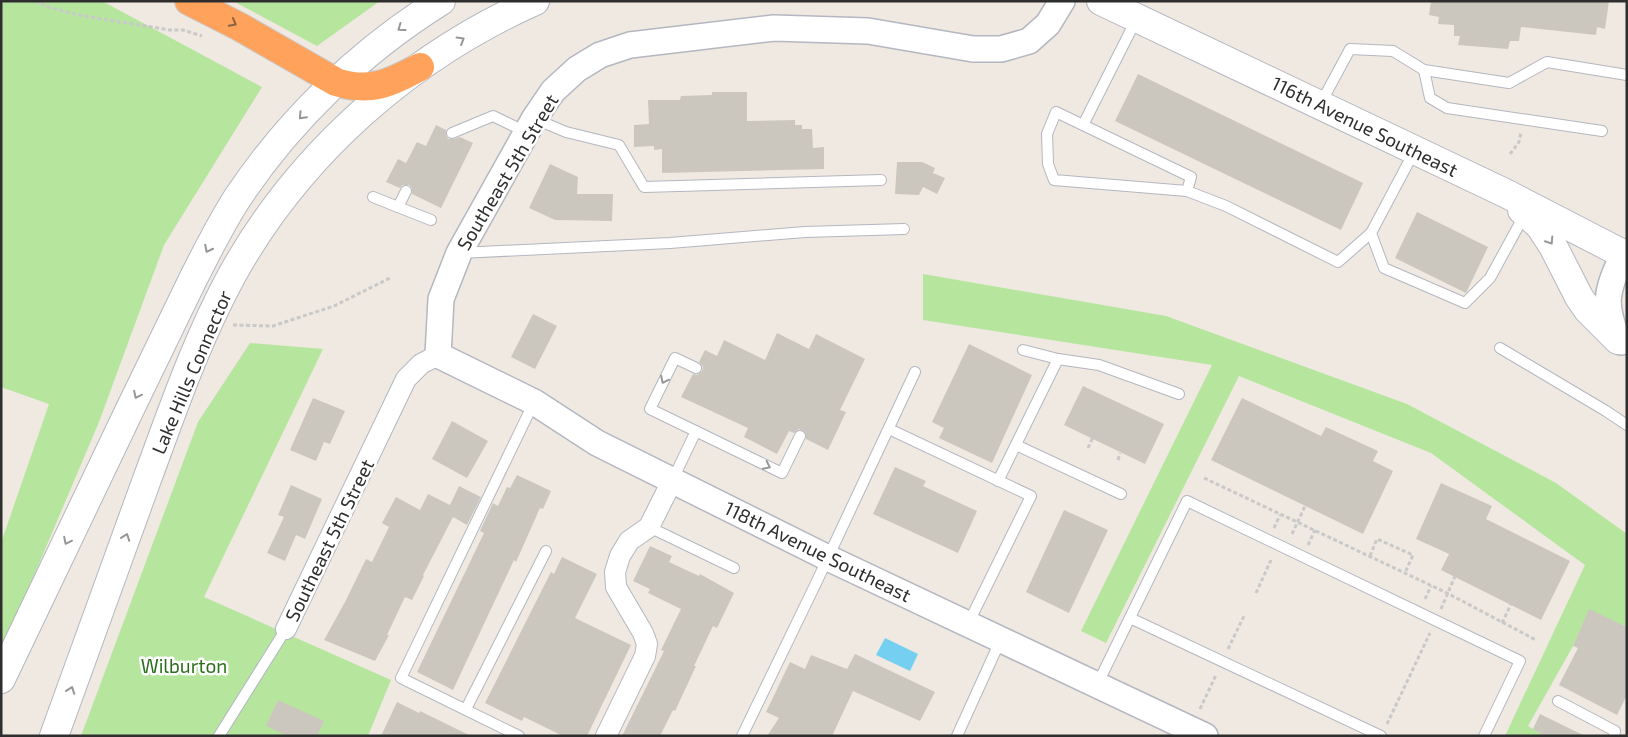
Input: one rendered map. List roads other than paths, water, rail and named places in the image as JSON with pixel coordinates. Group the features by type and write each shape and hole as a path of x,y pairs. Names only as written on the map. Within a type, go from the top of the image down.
{"highway":[{"path":"189,1 240,27 336,82 351,87 377,86 393,81 420,67"}],"main road":[{"path":"336,82 379,44 441,1"},
{"path":"420,67 487,25 535,1"},
{"name":"116th Avenue Southeast","path":"1101,1 1626,252"},
{"name":"Lake Hills Connector","path":"54,736 177,400 202,336 232,276 274,210 321,152 377,99 420,67"},
{"name":"Lake Hills Connector","path":"1,679 172,320 216,234 238,198 274,147 302,115 336,82"},
{"path":"1505,193 1540,226 1588,310 1622,343"}],"street":[{"name":"Southeast 5th Street","path":"286,629 406,379 421,364 438,355 441,299 459,253 530,126 553,91 577,69 600,55 630,45 774,28 868,30 973,48 1001,49 1029,41 1048,24 1062,1"},
{"path":"1622,343 1610,320 1608,304 1610,286 1626,252"},
{"name":"118th Avenue Southeast","path":"438,355 534,402 597,443 673,479 828,558 1205,736"},
{"path":"606,736 645,656 647,644 643,633 616,587 615,572 620,556 629,541 649,527 673,479"}],"lane":[{"path":"1083,126 1137,18"},
{"path":"1320,105 1350,49 1392,51 1424,70 1509,83 1547,62 1627,74"},
{"path":"1424,70 1430,98 1447,108 1602,131"},
{"path":"1187,191 1191,177 1056,112 1047,134 1048,164 1054,180 1187,191 1226,206 1338,262 1371,233 1414,150"},
{"path":"452,133 493,116 619,145 644,187 881,180"},
{"path":"398,207 406,191"},
{"path":"373,197 431,220"},
{"path":"1371,233 1384,268 1465,303 1490,278 1526,213"},
{"path":"459,253 670,244 805,232 904,229"},
{"path":"1500,348 1627,425"},
{"path":"1023,350 1058,359 1098,365 1178,394"},
{"path":"696,368 675,358 650,409 782,473 800,436"},
{"path":"998,481 1058,359"},
{"path":"742,736 889,429 914,372"},
{"path":"519,736 401,678 534,402"},
{"path":"889,429 1030,496 968,624"},
{"path":"673,479 696,431"},
{"path":"1016,445 1121,494"},
{"path":"1098,685 1187,501 1520,661 1484,736"},
{"path":"649,527 734,568"},
{"path":"466,709 546,551"},
{"path":"1130,618 1383,732"},
{"path":"219,736 286,629"},
{"path":"957,736 1002,639"},
{"path":"1558,701 1615,731 1614,736"}],"water":[{"path":"885,638 918,654 910,671 876,655"}],"park label":[{"name":"Wilburton","path":"184,665"}]}
